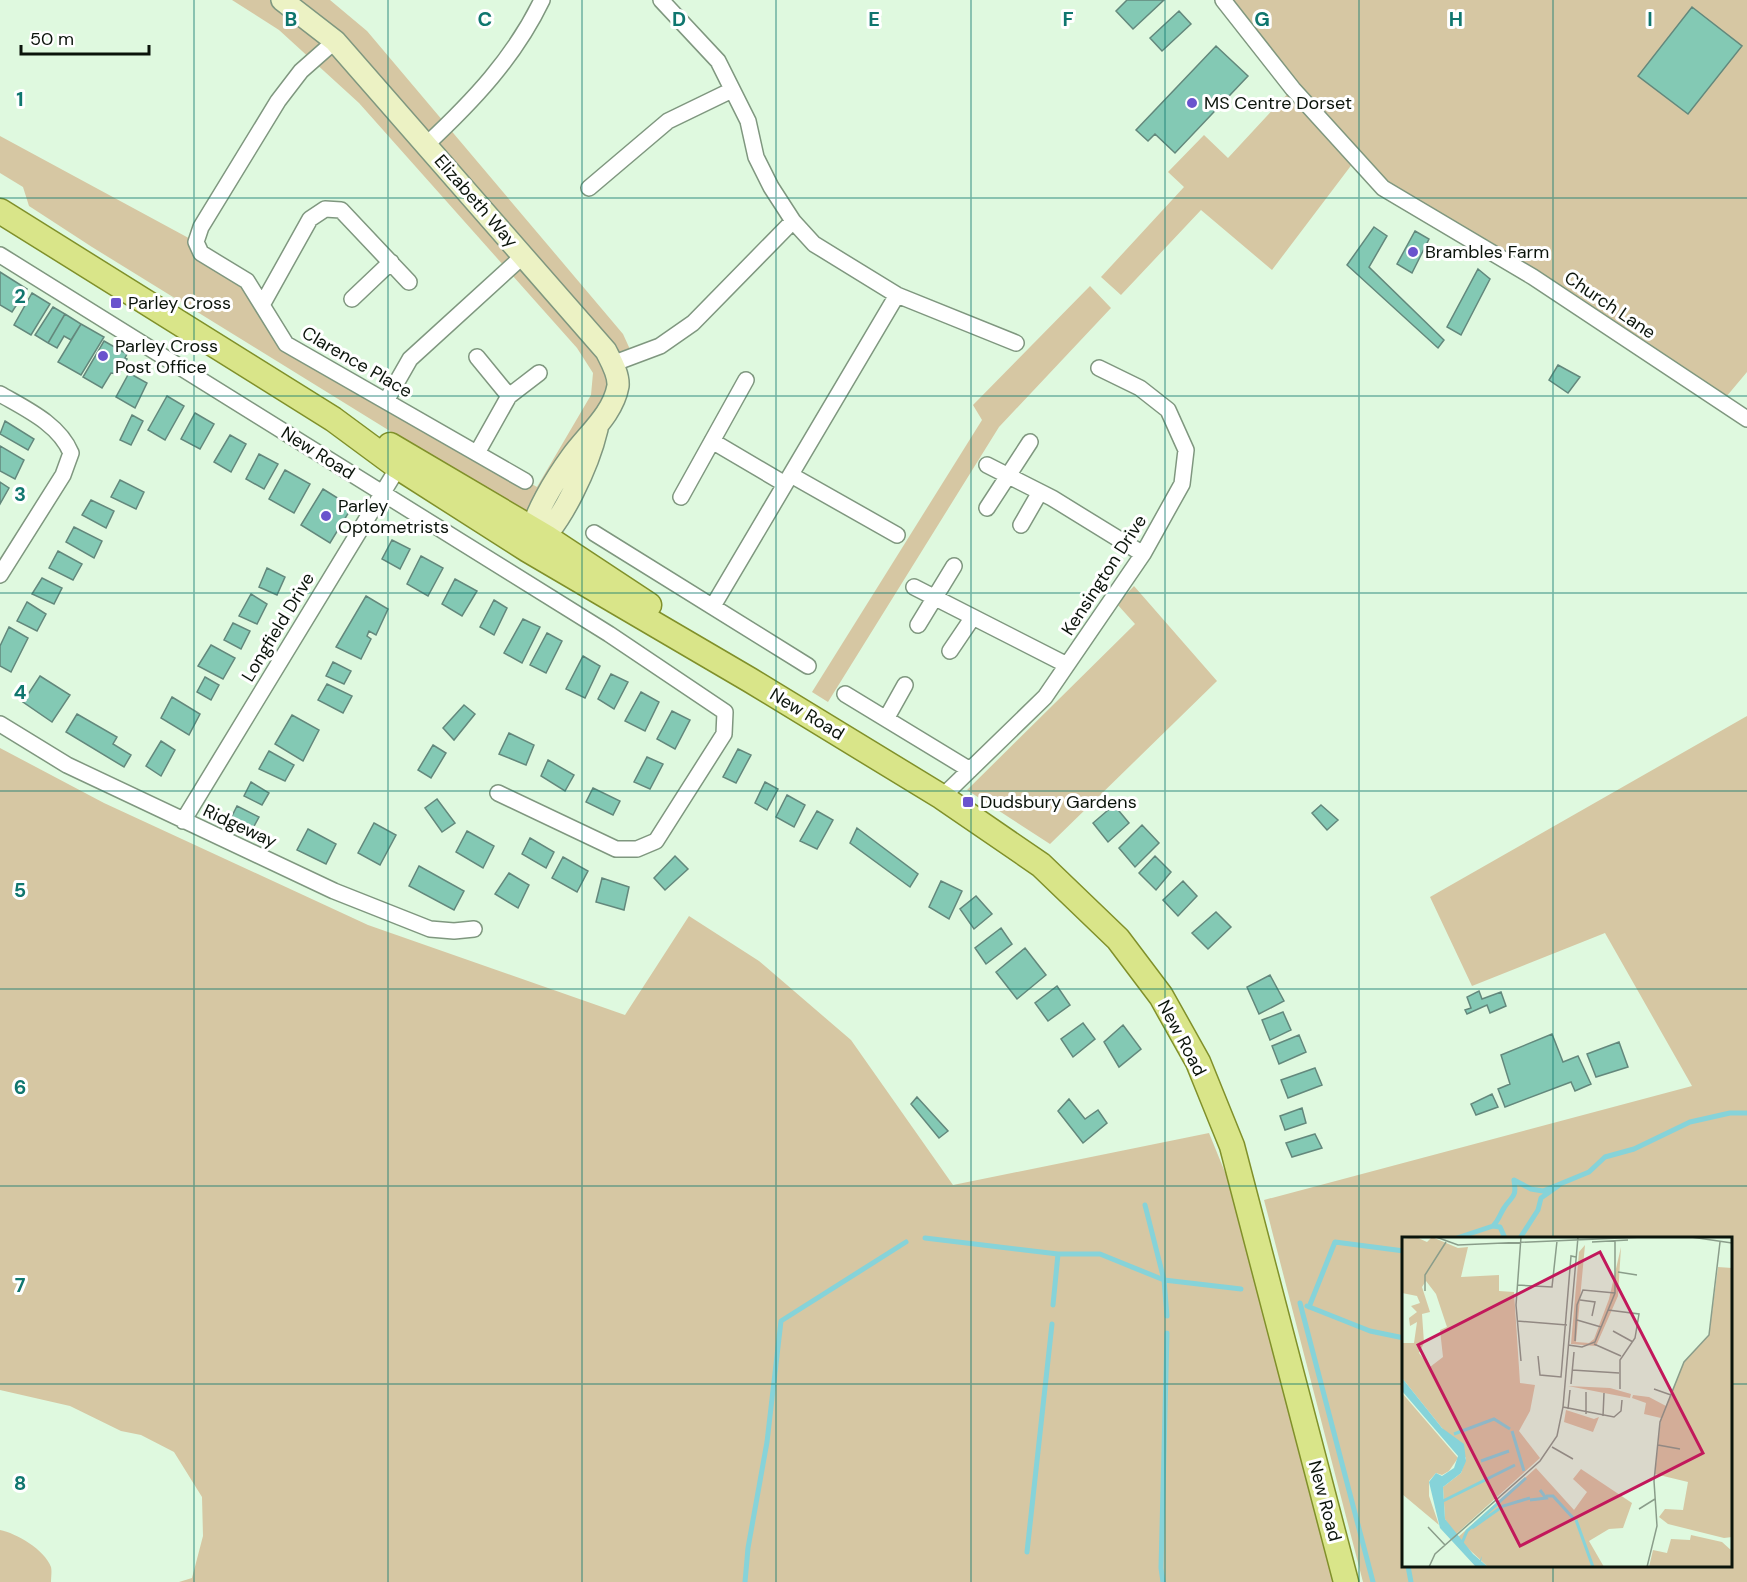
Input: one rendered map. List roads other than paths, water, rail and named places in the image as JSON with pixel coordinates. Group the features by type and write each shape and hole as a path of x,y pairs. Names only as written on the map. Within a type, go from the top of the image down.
{"main road":[{"name":"New Road","path":"0,211 333,419 633,593 750,680 942,797 1041,865 1118,939 1161,996 1198,1062 1232,1146 1346,1582"},
{"name":"New Road","path":"0,227 52,259 147,303"}],"street":[{"name":"Elizabeth Way","path":"282,0 335,41 606,351 618,387 598,426 572,456 535,538"},
{"path":"426,145 466,107 503,66 543,0"},
{"path":"661,0 718,61 748,121 756,157 793,221 814,244 897,295 1016,343"},
{"name":"Church Lane","path":"1223,0 1293,88 1383,188 1533,277 1747,419"},
{"name":"Clarence Place","path":"335,41 302,71 278,100 201,226 196,242 201,253 248,281 286,344 525,481"},
{"path":"589,188 668,121 732,90"},
{"path":"262,305 310,219 325,209 341,210 409,282"},
{"path":"612,364 660,346 693,323 793,221"},
{"name":"New Road","path":"0,255 609,634 725,712 724,734 656,841 637,849 616,849 498,793"},
{"path":"386,400 410,359 523,256"},
{"path":"352,299 391,262"},
{"path":"713,606 897,295"},
{"path":"477,357 509,396"},
{"name":"Kensington Drive","path":"942,797 1045,697 1143,554 1182,484 1185,450 1168,410 1140,388 1099,368"},
{"path":"477,453 509,396 539,373"},
{"path":"681,497 746,380"},
{"path":"0,394 41,419 66,440 71,453 63,475 0,575"},
{"path":"712,441 897,535"},
{"path":"987,508 1030,442"},
{"name":"Longfield Drive","path":"183,821 402,460"},
{"path":"987,465 1040,492 1143,554"},
{"path":"1021,525 1040,492"},
{"path":"594,533 808,666"},
{"path":"918,625 954,566"},
{"path":"914,587 1067,665"},
{"path":"950,651 973,617"},
{"path":"886,719 905,685"},
{"path":"845,694 970,770"},
{"name":"Ridgeway","path":"0,724 67,765 334,891 430,929 454,931 474,928"}],"waterway":[{"path":"1493,1226 1514,1194 1514,1180 1531,1189 1543,1191 1589,1172 1605,1157 1634,1149 1690,1122 1730,1113 1747,1113"},
{"path":"1521,1237 1538,1210 1541,1198 1558,1186"},
{"path":"1145,1205 1164,1280 1167,1316"},
{"path":"1460,1237 1493,1226 1500,1227 1505,1237"},
{"path":"925,1238 1058,1254 1100,1254 1164,1280 1241,1289"},
{"path":"745,1582 748,1548 767,1442 781,1321 906,1242"},
{"path":"1309,1307 1335,1242 1402,1251"},
{"path":"1053,1305 1058,1254"},
{"path":"1300,1303 1373,1582"},
{"path":"1307,1306 1370,1331 1402,1338"},
{"path":"1027,1552 1052,1324"},
{"path":"1163,1582 1161,1568 1167,1333"},
{"path":"1408,1567 1411,1582"}],"place":[{"name":"MS Centre Dorset","path":"1192,103"},
{"name":"Brambles Farm","path":"1413,252"},
{"name":"Parley Cross","path":"116,303"},
{"name":"Parley Cross Post Office","path":"103,356"},
{"name":"Parley Optometrists","path":"326,516"},
{"name":"Dudsbury Gardens","path":"968,802"}]}
